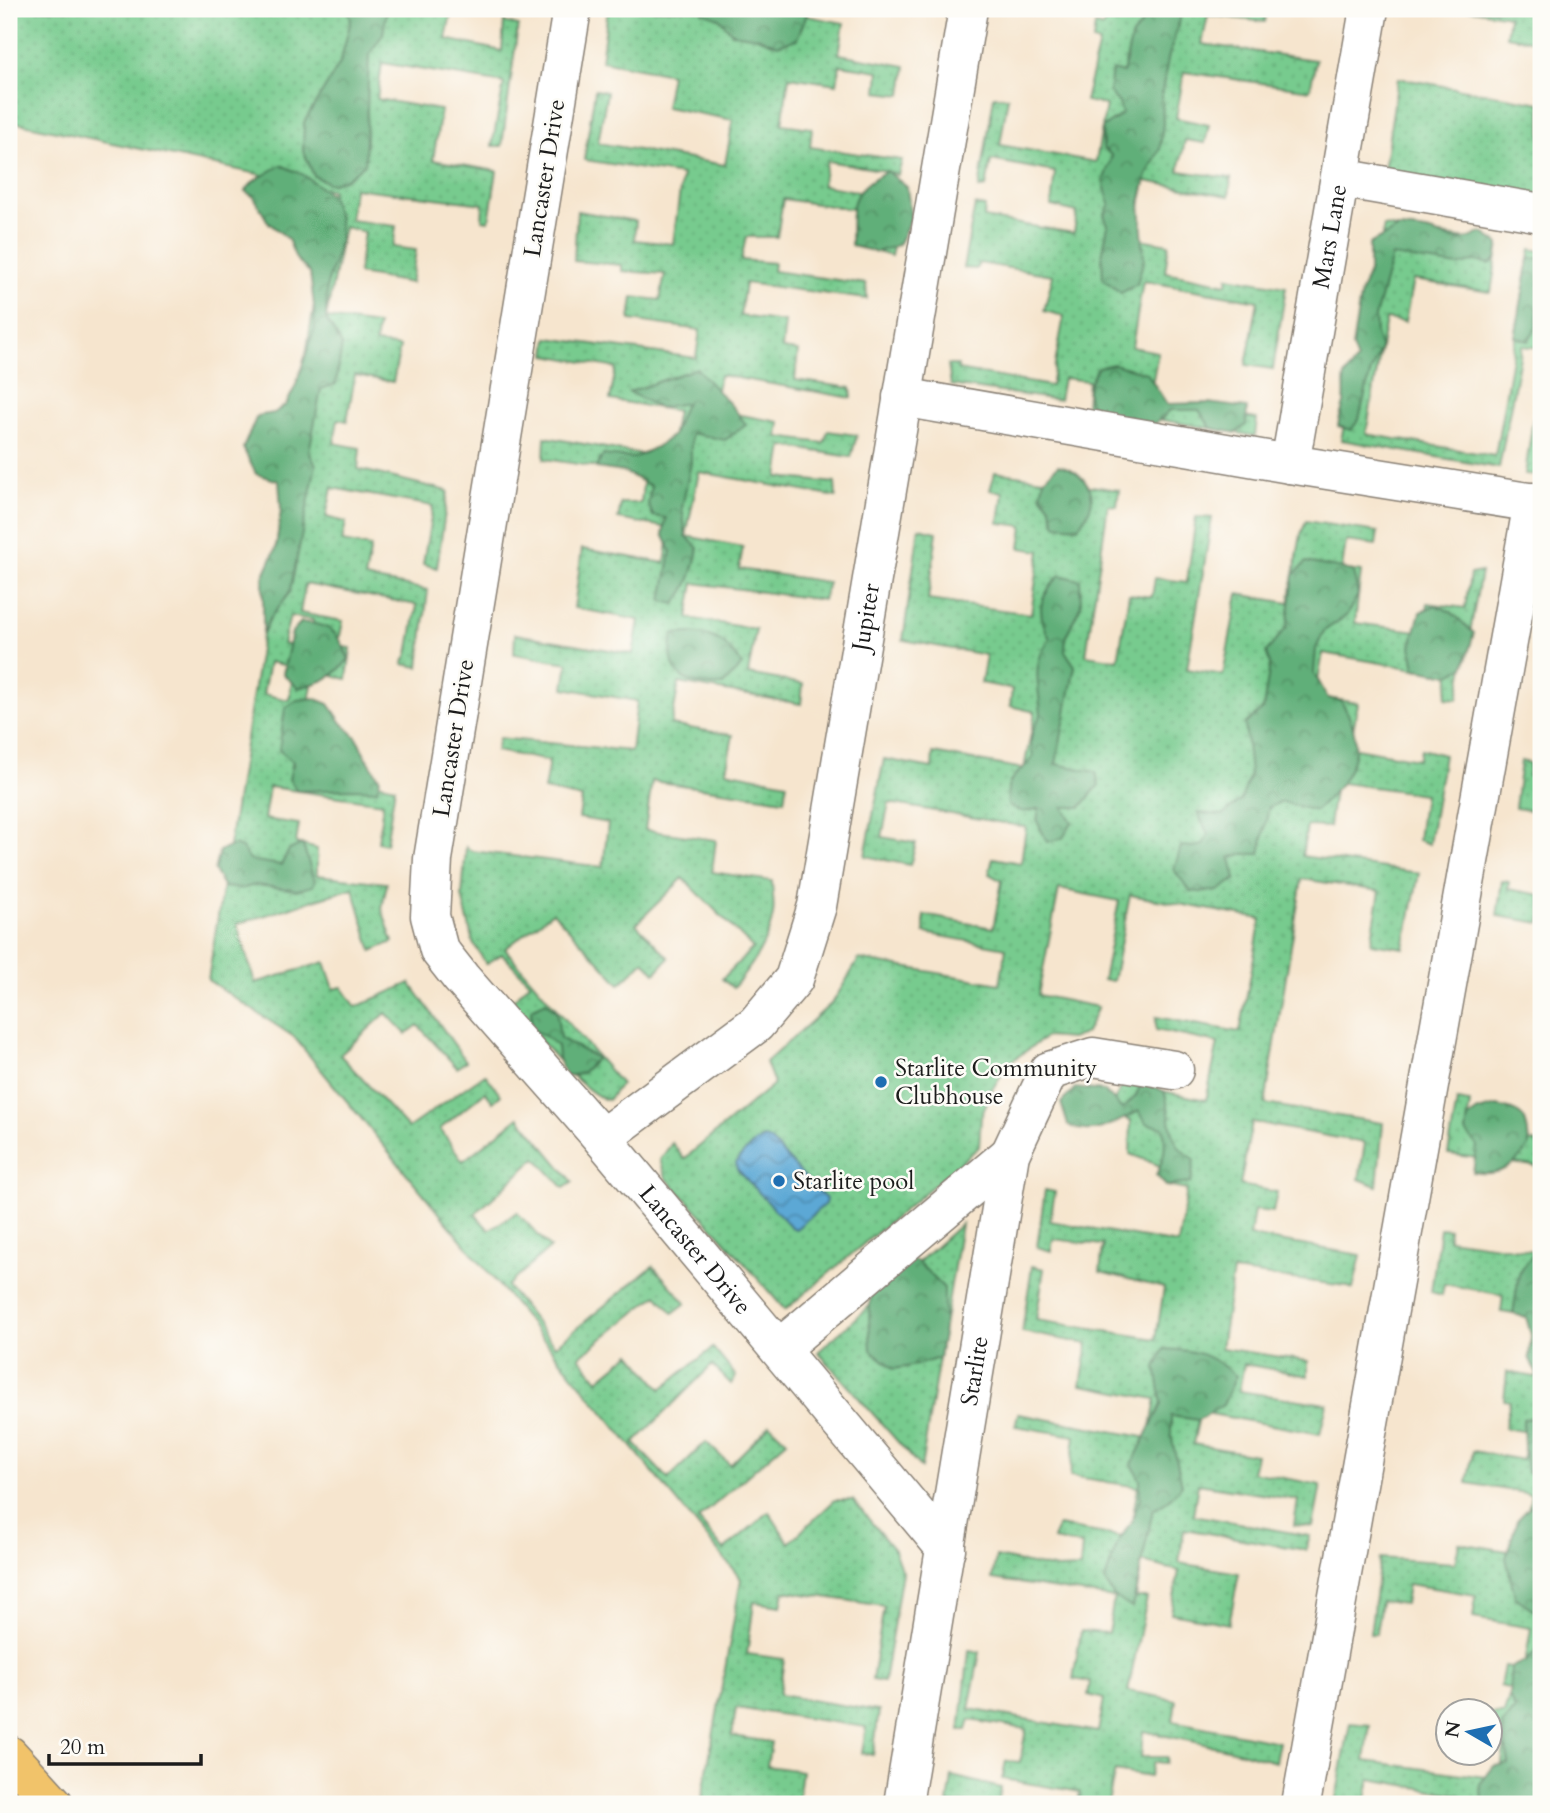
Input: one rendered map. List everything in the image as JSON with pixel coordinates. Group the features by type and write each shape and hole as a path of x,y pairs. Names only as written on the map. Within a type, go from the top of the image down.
{"main road":[{"path":"9,1755 54,1804"}],"street":[{"name":"Lancaster Drive","path":"572,9 433,859 430,916 439,950 780,1348 946,1549"},
{"name":"Jupiter","path":"602,1138 756,1024 794,979 817,906 968,9"},
{"name":"Mars Lane","path":"1290,464 1369,9"},
{"path":"1340,178 1541,213"},
{"path":"902,397 1290,464 1537,503 1301,1804"},
{"name":"Starlite","path":"903,1804 1010,1154 1049,1071 1093,1057 1174,1070"},
{"path":"780,1348 1010,1154"}],"green space":[{"path":"9,9 460,9 458,14 451,13 446,39 502,51 504,22 518,26 502,146 492,146 504,83 382,63 377,99 441,110 433,160 497,171 489,221 482,220 483,204 354,188 350,220 396,226 393,247 416,250 411,283 358,274 364,232 344,227 326,318 378,325 375,343 400,347 393,382 355,375 347,421 338,419 334,443 360,448 358,469 448,491 437,568 423,564 433,506 332,488 326,517 346,522 342,542 371,547 365,578 428,590 419,667 403,664 408,654 417,605 305,584 300,613 343,621 339,641 312,635 313,620 290,616 283,644 310,650 310,642 351,648 347,679 269,662 263,694 289,700 292,680 312,686 306,716 332,772 395,787 386,844 378,842 383,803 269,787 264,819 299,824 296,843 317,849 317,875 387,883 382,909 393,942 372,951 353,888 237,924 255,983 325,962 334,989 342,987 356,1007 410,983 466,1061 457,1068 418,1025 406,1034 386,1013 340,1055 408,1128 485,1074 501,1095 493,1102 485,1092 440,1129 463,1161 519,1117 573,1182 564,1188 536,1158 475,1214 489,1230 517,1212 550,1248 507,1286 555,1346 653,1266 686,1303 673,1313 657,1295 579,1357 598,1380 631,1353 661,1389 713,1348 736,1376 731,1384 712,1365 634,1443 668,1479 706,1442 730,1465 770,1425 787,1441 698,1519 724,1550 769,1512 789,1543 835,1500 853,1500 894,1550 902,1572 884,1682 872,1680 884,1606 784,1591 781,1606 754,1602 747,1654 784,1659 779,1695 879,1711 873,1755 862,1753 866,1727 736,1708 732,1736 771,1742 767,1766 802,1771 798,1800 829,1804 764,1804 741,1800 740,1804 701,1804 741,1579 294,1037 208,980 332,190 9,121"},
{"path":"348,9 387,9 383,34 369,55 365,164 346,179 330,184 314,176 303,150 304,122 340,63 351,20"},
{"path":"608,9 802,9 802,15 844,23 839,54 906,66 902,95 877,92 879,71 840,65 837,84 789,77 782,124 812,128 810,147 902,160 898,175 827,161 822,185 902,199 891,256 860,247 865,211 783,199 777,237 746,237 741,260 774,263 773,271 866,284 867,299 745,283 740,316 785,322 782,349 798,351 795,380 851,388 852,398 720,375 713,410 780,422 778,437 824,443 828,431 857,435 851,457 783,446 778,477 835,483 836,497 699,472 686,536 743,547 739,569 828,582 823,600 694,583 688,618 756,629 748,674 803,684 801,704 679,683 671,725 733,735 726,771 787,783 784,800 652,781 645,830 716,840 712,872 772,881 773,915 763,945 733,988 722,979 753,948 683,878 636,924 669,958 655,973 644,961 620,984 553,912 505,949 621,1084 608,1100 584,1086 570,1073 509,1004 530,983 502,954 486,964 473,942 462,896 466,847 472,851 603,867 608,823 579,818 582,798 544,790 549,761 496,751 499,738 631,751 637,701 564,688 568,663 514,654 515,634 633,654 639,620 574,608 582,549 665,563 670,528 618,519 621,503 641,503 644,474 544,459 545,437 668,459 677,411 610,400 616,368 546,355 548,338 696,358 700,330 630,320 633,297 660,300 665,274 622,271 622,265 574,261 577,211 636,221 634,240 673,244 682,175 584,160 595,90 607,92 598,143 725,165 733,120 665,107 671,74 601,61"},
{"path":"701,9 809,9 797,39 778,45 757,37 732,33 719,18 702,12"},
{"path":"1112,9 1267,9 1265,22 1208,15 1202,44 1316,60 1310,90 1184,72 1176,118 1209,125 1205,143 1185,140 1179,171 1231,178 1229,196 1145,181 1134,238 1169,244 1165,272 1227,284 1228,277 1286,287 1273,369 1246,365 1258,301 1143,281 1132,347 1158,352 1149,401 1257,419 1255,436 1086,407 1088,381 1063,378 1059,400 951,385 948,365 958,365 958,370 1051,386 1064,316 1044,311 1053,275 979,263 976,269 963,268 975,205 985,207 984,218 1074,233 1077,212 1051,206 1055,172 991,160 986,187 979,188 994,96 1008,97 1000,145 1096,162 1106,105 1085,101 1099,43 1093,41 1095,25 1102,28 1106,21 1110,20"},
{"path":"1144,9 1183,9 1168,59 1162,92 1160,149 1147,175 1140,202 1144,259 1137,284 1121,293 1103,279 1102,256 1108,225 1104,215 1110,204 1103,182 1112,156 1103,148 1102,128 1122,114 1119,103 1109,92 1112,70 1123,73 1132,35 1140,27"},
{"path":"1467,9 1541,9 1541,42 1506,36 1509,16"},
{"path":"1398,78 1541,103 1541,204 1383,176"},
{"path":"281,165 304,175 331,195 339,220 340,242 327,285 326,319 342,345 336,384 321,389 309,452 316,465 290,592 270,618 263,634 263,577 276,548 281,509 279,481 256,474 243,448 257,416 274,413 286,405 295,387 315,327 310,273 296,259 288,239 268,222 254,197 245,191 254,181"},
{"path":"887,171 907,187 911,219 898,245 877,252 851,246 854,201 865,186"},
{"path":"1384,226 1499,244 1491,292 1413,280 1405,322 1386,319 1366,434 1495,456 1531,249 1541,251 1541,348 1522,346 1499,468 1341,440"},
{"path":"1399,228 1425,231 1458,240 1482,232 1499,244 1496,259 1490,264 1475,261 1458,266 1392,256 1375,317 1376,334 1381,349 1371,371 1359,419 1351,430 1338,426 1344,403 1345,377 1357,361 1352,347 1361,291 1369,272 1369,244"},
{"path":"1541,258 1537,326 1528,341 1515,337 1529,259"},
{"path":"1114,364 1147,373 1167,404 1208,403 1247,408 1246,425 1236,433 1211,428 1199,410 1170,410 1155,424 1141,429 1105,427 1088,398 1089,384 1098,367"},
{"path":"697,368 746,425 725,440 691,433 691,463 682,508 686,536 698,548 690,578 675,604 662,601 671,551 663,534 666,518 653,516 648,504 651,486 624,472 596,468 603,455 634,458 673,435 685,403 659,408 629,392"},
{"path":"1533,419 1541,420 1541,476 1525,474"},
{"path":"1058,465 1079,474 1091,493 1089,511 1078,527 1056,525 1050,506 1041,495 1044,479"},
{"path":"995,472 1119,490 1117,506 1108,505 1086,655 1118,660 1129,594 1152,597 1155,578 1187,582 1196,517 1212,518 1187,669 1223,675 1238,594 1289,603 1301,534 1306,521 1378,532 1376,545 1346,541 1342,569 1361,572 1355,623 1424,632 1428,603 1465,608 1470,574 1481,572 1458,699 1446,698 1450,675 1323,653 1315,696 1358,703 1350,747 1418,759 1421,749 1444,755 1429,844 1418,840 1424,794 1335,782 1329,827 1307,826 1302,856 1419,873 1404,948 1371,943 1380,891 1302,879 1265,1104 1383,1123 1377,1186 1359,1179 1365,1143 1252,1122 1240,1185 1277,1192 1273,1212 1254,1210 1250,1236 1361,1255 1353,1289 1233,1271 1221,1348 1308,1361 1308,1376 1244,1364 1239,1391 1327,1404 1320,1434 1200,1412 1193,1444 1256,1455 1252,1472 1321,1485 1313,1527 1294,1525 1298,1500 1198,1484 1193,1515 1310,1536 1306,1550 1184,1529 1179,1563 1239,1573 1229,1624 1171,1613 1179,1571 1142,1562 1136,1598 1147,1598 1128,1691 1176,1700 1173,1721 1279,1742 1275,1762 1143,1731 1141,1757 1167,1757 1166,1763 1153,1762 1150,1777 1115,1771 1108,1802 1116,1804 1078,1804 1080,1792 1002,1779 1006,1761 1020,1762 1026,1729 970,1720 967,1730 960,1730 969,1650 980,1652 969,1709 1098,1732 1104,1699 1088,1695 1090,1682 1073,1679 1081,1631 1108,1633 1114,1598 992,1579 996,1557 1057,1569 1080,1568 1082,1545 1053,1540 1058,1526 1129,1538 1138,1487 1070,1476 1075,1436 1015,1426 1018,1414 1149,1438 1156,1399 1081,1385 1088,1344 1022,1332 1032,1266 1044,1269 1036,1320 1156,1339 1164,1288 1100,1272 1103,1245 1053,1239 1051,1251 1037,1247 1045,1190 1055,1192 1050,1221 1178,1244 1187,1190 1166,1186 1168,1169 1130,1154 1131,1121 1108,1112 1124,1083 1206,1100 1218,1043 1156,1030 1156,1017 1240,1032 1261,919 1130,895 1113,981 1103,980 1119,901 1059,889 1038,995 1098,1007 1086,1033 1071,1039 1046,1037 1009,1063 993,1088 981,1117 979,1147 785,1310 666,1178 660,1160 672,1143 684,1159 774,1084 766,1062 833,1002 859,959 1000,984 1006,948 924,933 924,915 993,928 1002,881 989,874 993,858 1021,863 1026,827 889,803 882,837 916,843 910,865 865,856 884,759 932,768 933,753 1024,769 1035,712 1010,706 1012,689 981,683 986,655 903,640 919,528 937,532 928,600 1031,614 1040,551 1020,548 1023,526 999,523 1003,492 990,490"},
{"path":"1306,562 1353,571 1358,595 1346,616 1324,631 1316,649 1314,673 1328,698 1341,701 1350,718 1355,747 1353,761 1339,786 1315,811 1282,802 1269,807 1260,854 1242,854 1231,858 1236,879 1218,891 1191,892 1174,870 1181,846 1203,845 1208,834 1198,813 1223,815 1241,800 1250,774 1245,724 1263,709 1270,664 1266,652 1287,627 1294,575"},
{"path":"1060,575 1080,580 1081,605 1066,636 1065,651 1075,666 1056,764 1096,772 1099,785 1081,807 1063,807 1072,822 1063,838 1047,842 1037,821 1039,808 1020,811 1008,805 1008,787 1013,777 1033,757 1032,735 1041,715 1038,666 1050,639 1042,620 1041,605 1047,591"},
{"path":"1436,605 1451,612 1474,633 1464,667 1450,675 1415,669 1411,646 1420,612"},
{"path":"301,622 320,625 332,631 349,659 326,679 298,688 283,674 292,632"},
{"path":"692,633 716,638 742,665 723,685 688,681 675,669 671,649 673,634"},
{"path":"314,698 329,704 357,738 380,779 377,790 297,791 289,779 293,762 279,750 285,708 297,700"},
{"path":"1521,761 1530,763 1528,776 1541,778 1541,812 1515,808"},
{"path":"302,844 315,880 313,886 297,890 255,885 241,889 224,887 214,871 219,851 234,845 242,848 249,860 281,865 289,850"},
{"path":"1502,881 1509,882 1508,889 1541,895 1541,923 1497,916"},
{"path":"546,1002 557,1012 560,1038 597,1058 582,1073 566,1077 558,1059 557,1046 531,1029 531,1009"},
{"path":"1142,1081 1164,1091 1176,1142 1194,1159 1191,1183 1166,1186 1156,1175 1164,1152 1163,1128 1146,1123 1139,1111 1095,1130 1077,1129 1068,1125 1061,1103 1075,1088 1105,1091 1122,1109 1136,1096"},
{"path":"1457,1101 1470,1103 1466,1132 1541,1143 1541,1167 1448,1154"},
{"path":"1497,1106 1515,1111 1524,1118 1529,1147 1505,1169 1490,1173 1473,1172 1477,1146 1466,1132 1468,1118 1478,1111"},
{"path":"961,1224 921,1468 818,1352"},
{"path":"1440,1228 1449,1229 1448,1239 1541,1252 1541,1319 1501,1312 1503,1295 1444,1284 1442,1295 1431,1292"},
{"path":"1541,1242 1541,1384 1529,1357 1531,1335 1526,1317 1513,1314 1519,1274"},
{"path":"904,1257 918,1262 944,1288 944,1328 939,1358 894,1369 871,1350 869,1318 872,1277"},
{"path":"1164,1349 1203,1355 1236,1376 1223,1405 1198,1420 1171,1416 1171,1435 1182,1485 1168,1501 1153,1510 1132,1608 1114,1597 1105,1581 1117,1544 1131,1522 1140,1499 1140,1480 1132,1464 1162,1404 1156,1367"},
{"path":"1507,1372 1541,1378 1541,1757 1533,1804 1460,1804 1461,1795 1370,1779 1365,1804 1335,1804 1350,1723 1370,1725 1365,1761 1500,1779 1501,1768 1504,1768 1504,1714 1511,1689 1500,1686 1504,1666 1524,1669 1531,1628 1473,1618 1476,1595 1408,1584 1405,1604 1381,1601 1376,1634 1370,1634 1380,1558 1455,1563 1459,1543 1520,1553 1531,1494 1467,1483 1473,1451 1522,1460 1527,1432 1504,1428 1510,1401 1504,1400"},
{"path":"1541,1417 1541,1473 1527,1473 1523,1419"},
{"path":"1541,1496 1541,1615 1515,1597 1506,1558 1517,1520"},
{"path":"1541,1646 1541,1804 1483,1804 1480,1784 1492,1768 1504,1768 1504,1765 1509,1764 1504,1723 1515,1709 1509,1696 1511,1667 1526,1661"},
{"path":"952,1776 1001,1788 998,1804 948,1804"}],"water":[{"name":"Starlite pool","path":"764,1138 770,1140 826,1199 825,1204 796,1229 791,1227 737,1169 736,1163 741,1156"}],"place":[{"name":"Starlite Community Clubhouse","path":"881,1082"},
{"name":"Starlite pool","path":"779,1181"}]}
